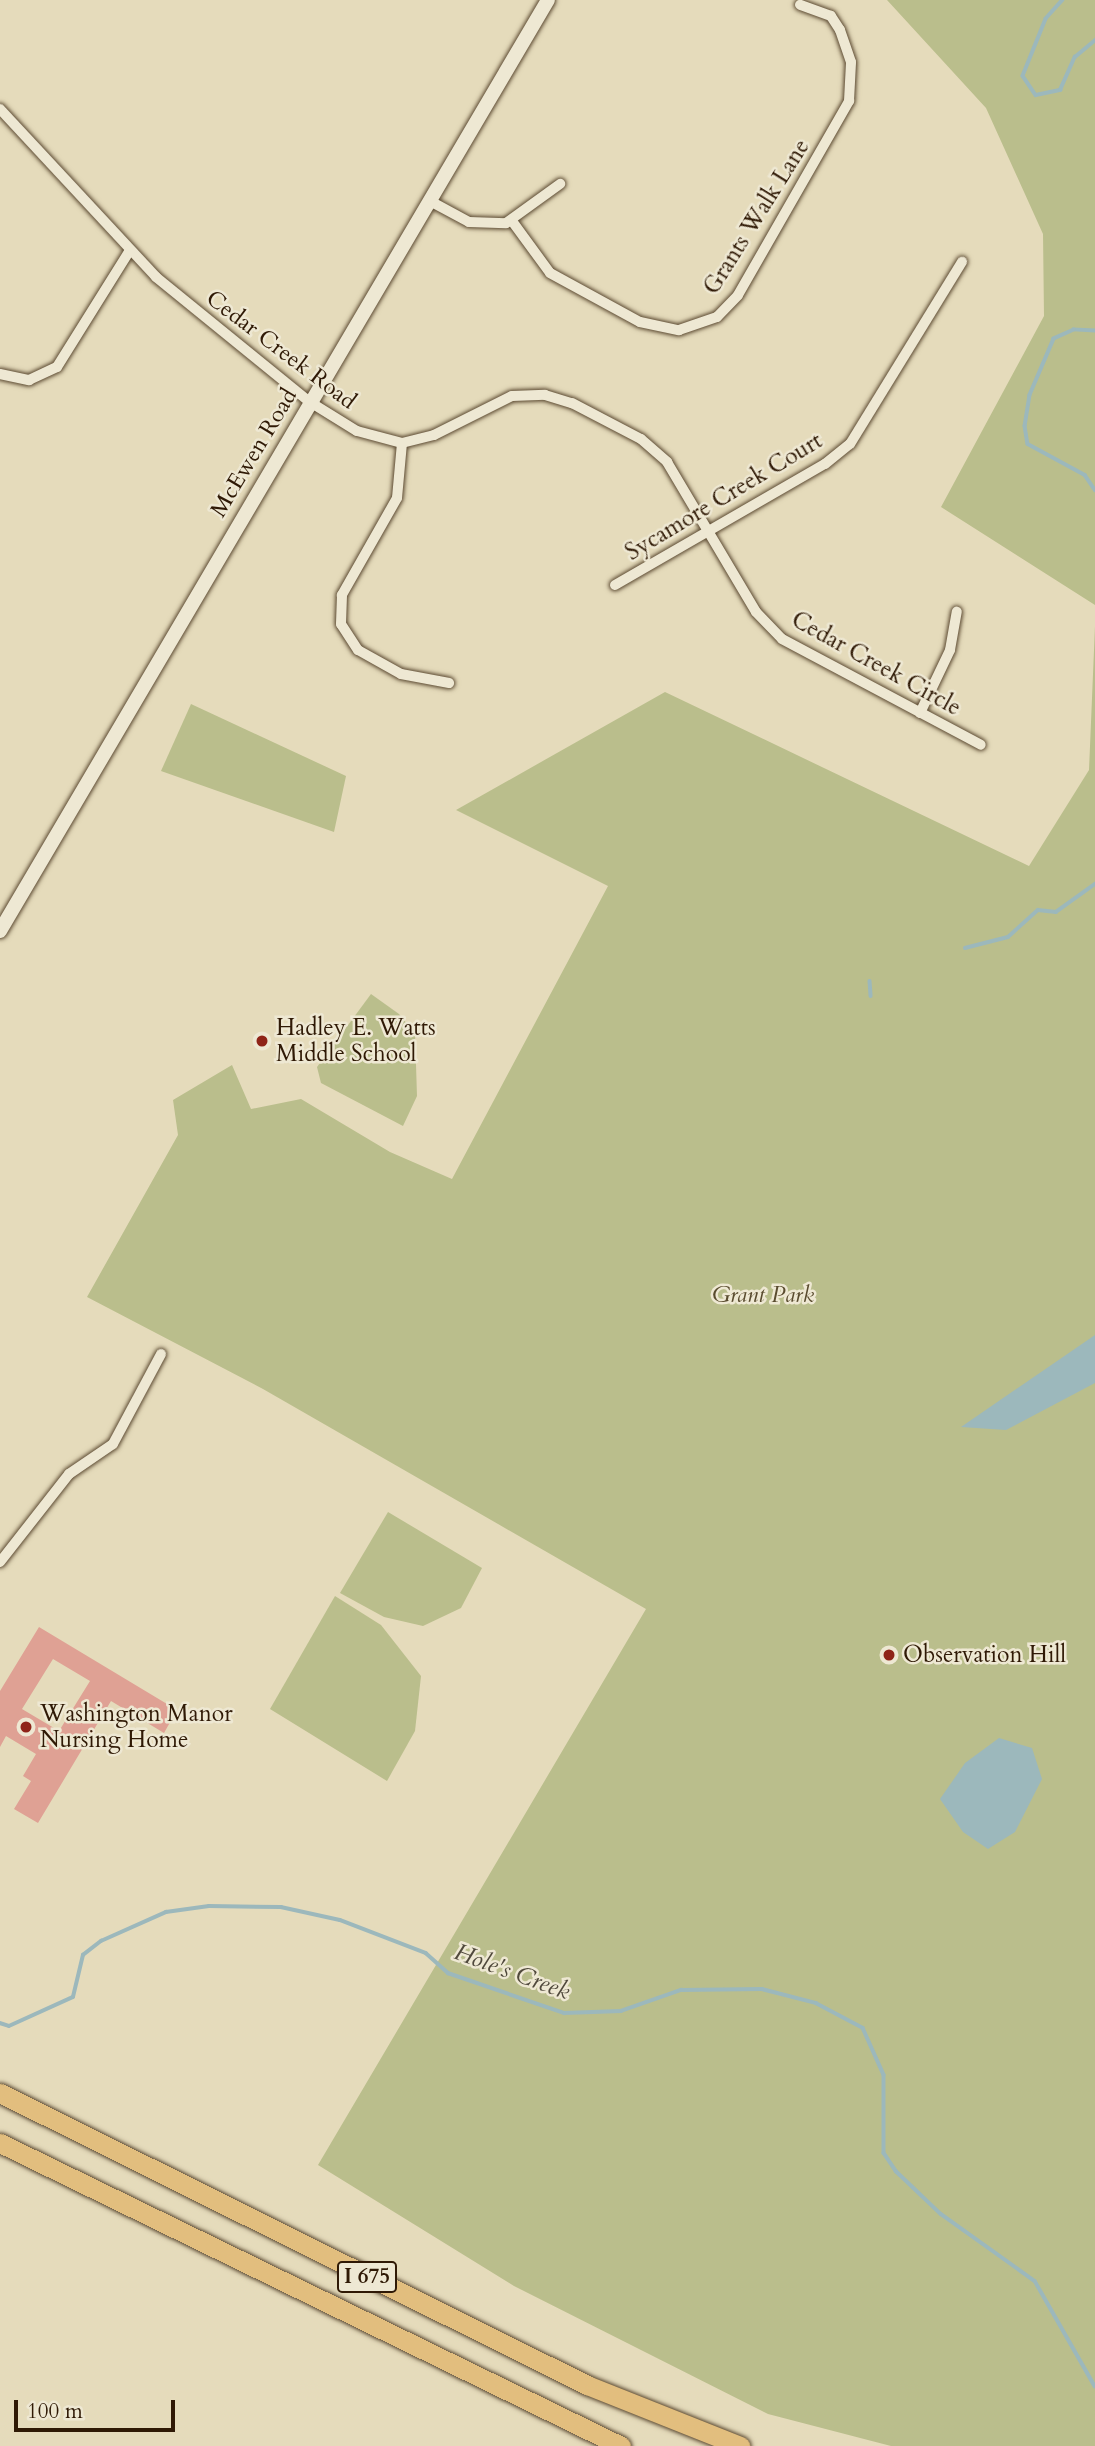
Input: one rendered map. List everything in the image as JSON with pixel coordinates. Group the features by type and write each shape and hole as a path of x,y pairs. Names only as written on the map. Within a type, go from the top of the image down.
{"highway":[{"name":"I 675","path":"0,2094 587,2385 740,2446"},
{"name":"I 675","path":"0,2143 621,2446"}],"street":[{"name":"McEwen Road","path":"0,930 548,0"},
{"name":"Grants Walk Lane","path":"512,221 550,273 640,323 679,330 717,317 738,295 849,101 850,62 840,30 831,16 800,5"},
{"name":"Cedar Creek Road","path":"0,109 130,250 191,309 310,402 357,431 402,443 434,435 505,398 559,398 658,453 734,576"},
{"path":"430,201 469,222 512,221 560,184"},
{"path":"0,374 29,380 57,367 130,250"},
{"name":"Sycamore Creek Court","path":"615,585 709,533 850,444 962,262"},
{"path":"402,443 397,498 342,595 341,624 351,643 379,662 410,677 449,683"},
{"name":"Cedar Creek Circle","path":"734,576 756,612 782,639 981,745"},
{"path":"920,713 950,650 957,612"},
{"path":"0,1562 69,1474 113,1444 161,1354"}],"green space":[{"path":"887,0 1095,0 1095,605 941,507 1044,316 1043,234 986,108"},
{"name":"Grant Park","path":"1095,626 1095,2446 891,2446 768,2414 514,2286 318,2165 646,1609 263,1389 87,1297 178,1135 173,1100 232,1065 251,1109 301,1099 390,1152 452,1179 608,886 456,810 665,692 1029,866 1089,770"},
{"path":"191,704 346,776 334,832 161,771"},
{"path":"371,994 399,1014 415,1034 417,1096 403,1126 321,1083 317,1067"},
{"path":"388,1512 482,1568 461,1608 423,1626 384,1617 340,1593"},
{"path":"335,1596 381,1625 421,1676 415,1731 387,1781 270,1709"}],"water":[{"path":"1095,1335 1095,1383 1006,1430 961,1427"},
{"path":"999,1738 1032,1748 1042,1779 1015,1832 988,1849 963,1832 940,1799 965,1763"}],"building":[{"name":"Washington Manor Nursing Home","path":"39,1627 177,1710 164,1733 111,1701 38,1823 14,1809 31,1781 23,1776 36,1754 6,1736 0,1747 0,1691","holes":["53,1659 90,1681 59,1731 22,1709"]}],"waterway":[{"name":"Hole's Creek","path":"1063,0 1046,19 1023,76 1036,95 1060,90 1075,57 1095,40"},
{"name":"Hole's Creek","path":"1095,331 1074,330 1054,339 1030,395 1025,426 1028,444 1085,475 1095,490"},
{"path":"965,948 1008,937 1038,910 1056,912 1095,884"},
{"path":"870,981 871,996"},
{"name":"Hole's Creek","path":"0,2023 9,2026 73,1997 83,1955 101,1941 166,1912 209,1906 281,1907 340,1920 426,1953 448,1973 564,2013 621,2011 681,1990 762,1989 816,2003 863,2028 884,2075 884,2153 896,2171 941,2214 1035,2281 1095,2386"}],"place":[{"name":"Hadley E. Watts Middle School","path":"262,1041"},
{"name":"Observation Hill","path":"889,1655"},
{"name":"Washington Manor Nursing Home","path":"26,1727"}]}
